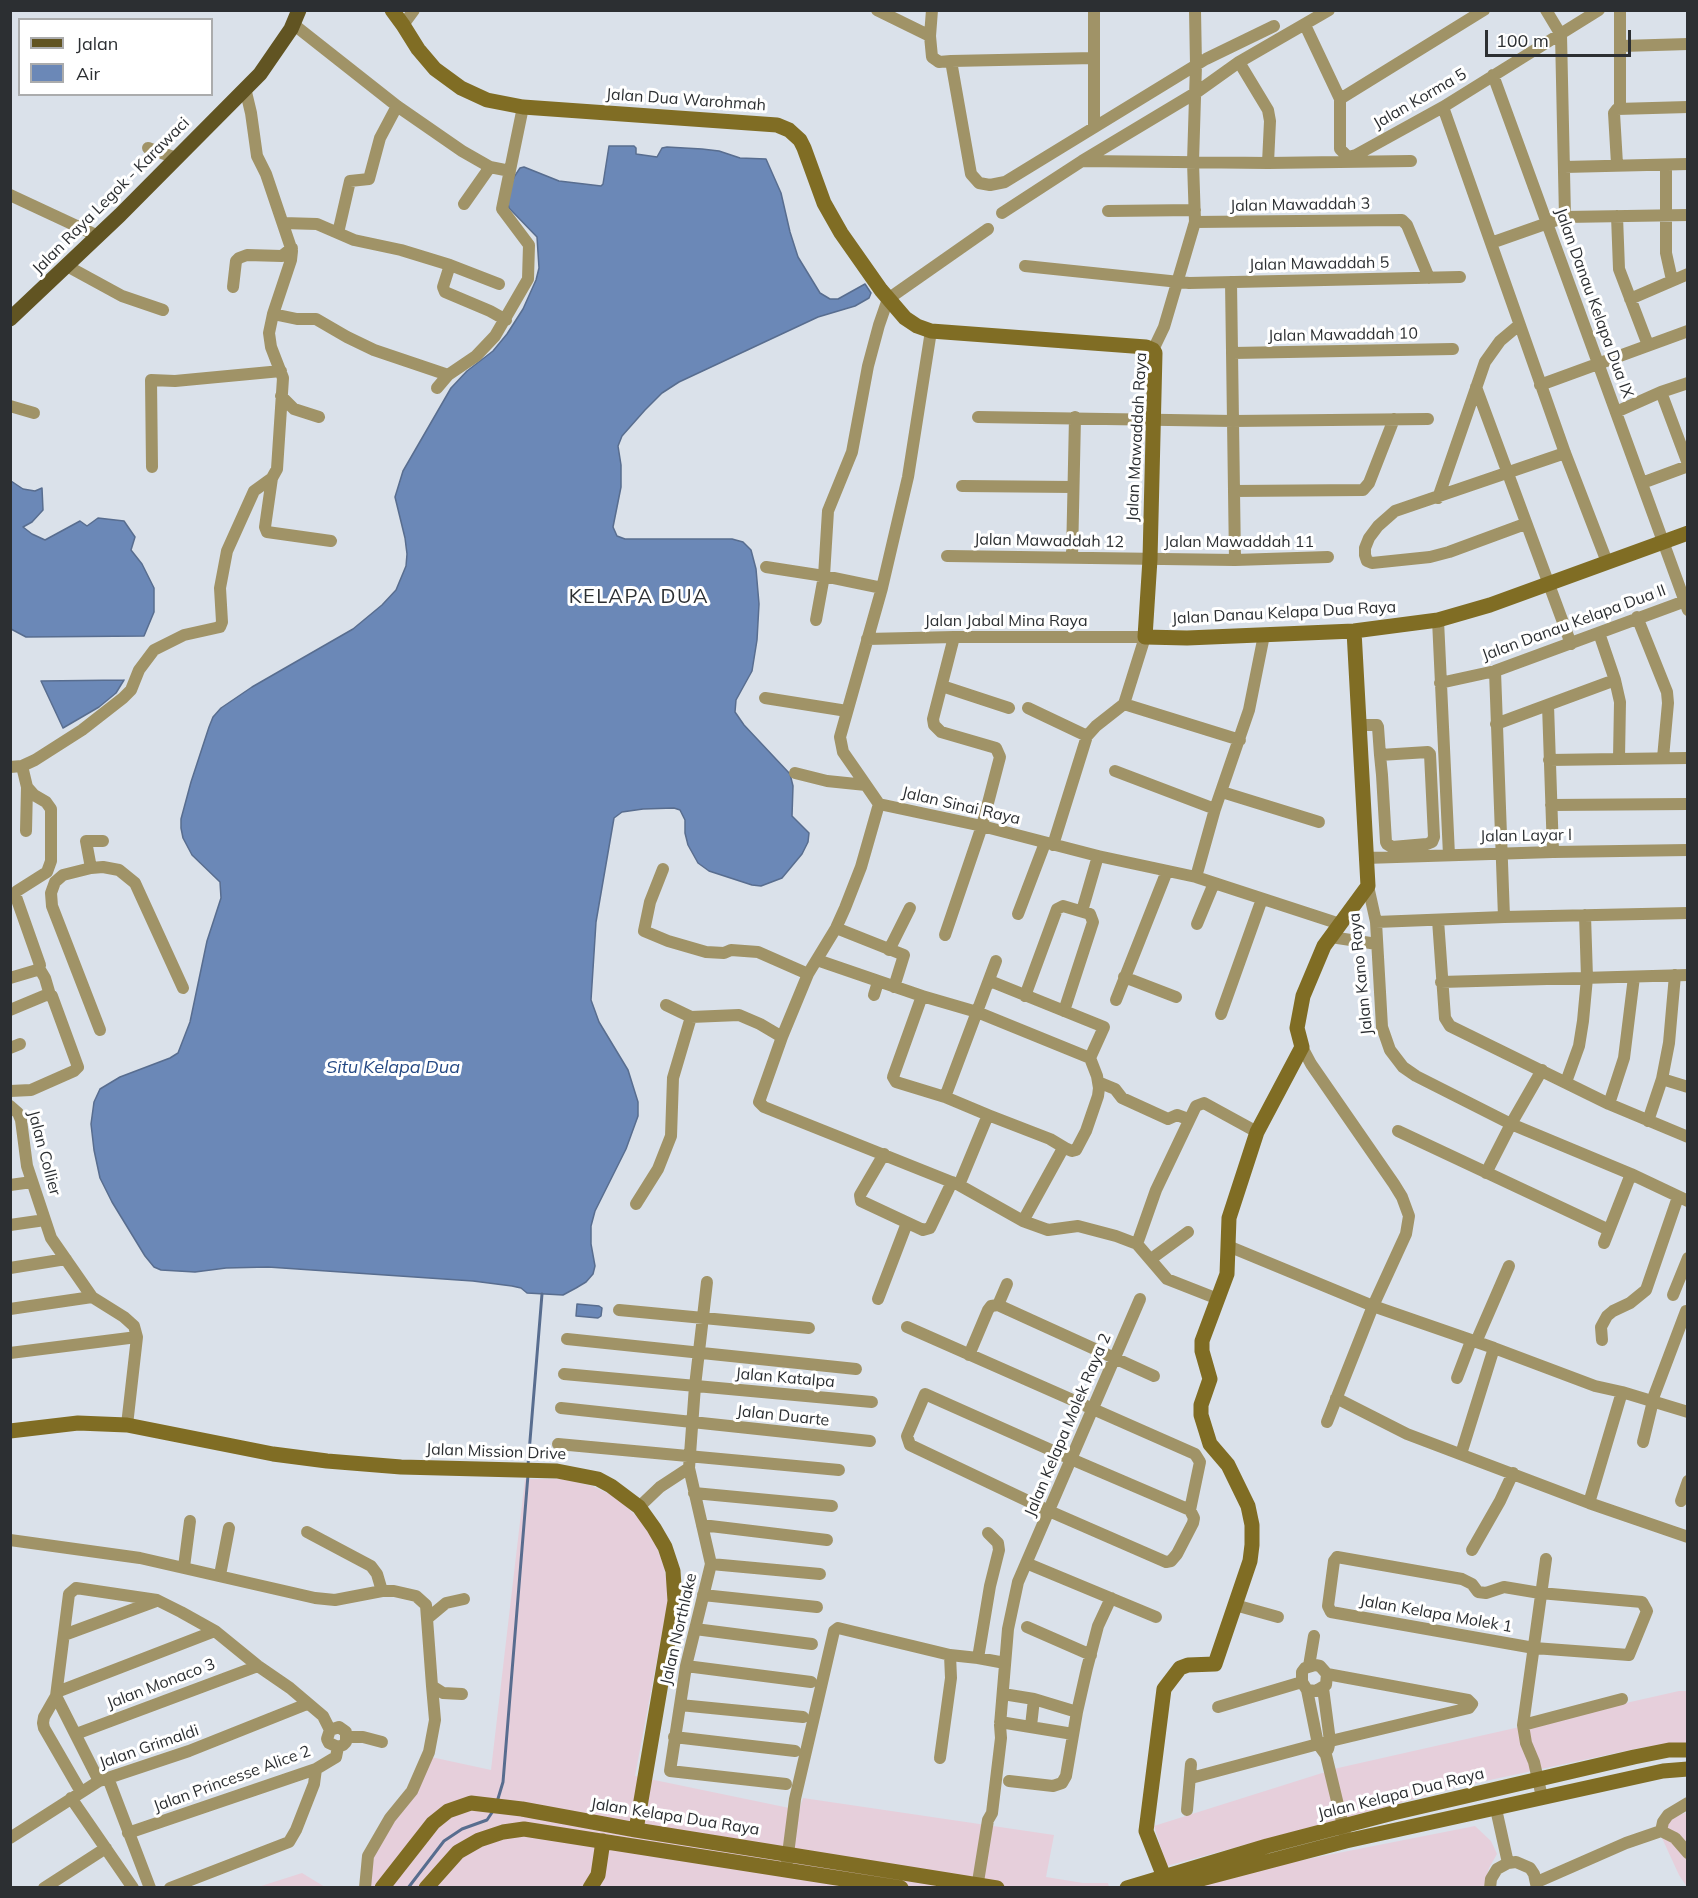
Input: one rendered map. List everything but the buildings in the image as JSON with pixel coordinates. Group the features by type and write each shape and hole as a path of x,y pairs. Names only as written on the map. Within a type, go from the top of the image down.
{"main road":[{"name":"Jalan Raya Legok - Karawaci","path":"10,319 98,236 260,74 296,17"}],"street":[{"name":"Jalan Dua Warohmah","path":"392,10 418,49 435,69 461,88 487,100 523,107 784,127 802,143 832,218 871,277 910,322 931,331 1146,347 1154,352"},
{"path":"403,25 414,10"},
{"path":"877,10 930,36"},
{"path":"932,10 930,36 934,59 939,62 1094,58"},
{"path":"1094,10 1094,127"},
{"name":"Jalan Mawaddah Raya","path":"1145,637 1150,559 1154,352 1180,282 1196,218 1194,162 1196,10"},
{"path":"1002,213 1239,62 1329,10"},
{"path":"1340,99 1484,10"},
{"path":"1546,10 1560,35 1565,217"},
{"name":"Jalan Korma 5","path":"1348,159 1443,107 1599,10"},
{"path":"1620,10 1622,46 1620,109"},
{"path":"296,17 396,106 462,151 490,167 510,171"},
{"path":"1305,25 1340,99 1340,149 1348,159"},
{"path":"951,61 972,174 979,183 995,185 1005,182 1196,65 1274,26"},
{"path":"1622,46 1688,44"},
{"path":"1239,62 1268,110 1270,121 1268,163"},
{"name":"Jalan Danau Kelapa Dua IX","path":"1493,75 1686,604"},
{"path":"245,88 252,113 258,156 292,248 291,260 270,326 270,340 281,371 281,396 278,465 272,478 265,527 268,533 331,541"},
{"path":"338,233 350,181 369,179 380,138 396,106"},
{"path":"437,388 448,375 486,347 506,320 528,279 529,245 502,209 523,107"},
{"path":"1443,107 1540,385 1607,562"},
{"path":"1617,164 1614,113 1620,109 1688,107"},
{"path":"148,148 176,158"},
{"path":"1082,161 1268,163 1348,159 1411,161"},
{"path":"1564,167 1688,164"},
{"path":"1666,165 1666,253 1672,280"},
{"path":"464,204 490,167"},
{"path":"10,195 98,236"},
{"name":"Jalan Mawaddah 3","path":"1108,210 1196,218 1404,221 1429,278"},
{"path":"1491,243 1565,217 1688,215"},
{"path":"1617,216 1618,264 1648,345"},
{"path":"283,223 317,224 354,240 401,250 450,265 499,284"},
{"path":"816,620 824,576 827,518 852,452 868,366 885,295 988,229"},
{"path":"234,287 236,263 239,258 247,255 282,256 292,248"},
{"path":"450,265 443,287 445,292 506,320"},
{"path":"67,266 122,296 163,310"},
{"name":"Jalan Mawaddah 5","path":"1025,266 1180,282 1460,277"},
{"path":"1630,299 1688,274"},
{"path":"1231,282 1235,560"},
{"path":"273,314 316,319 374,350 448,375"},
{"path":"1438,498 1485,362 1500,341 1519,325"},
{"name":"Jalan Sinai Raya","path":"931,331 908,477 882,588 840,737 843,752 879,804 1196,877 1262,899 1335,930 1377,944"},
{"path":"1540,385 1688,331"},
{"name":"Jalan Mawaddah 10","path":"1233,353 1453,349"},
{"path":"152,467 152,380 175,381 281,371"},
{"path":"1616,412 1688,383"},
{"path":"1476,387 1571,644"},
{"path":"1642,483 1688,465 1661,392"},
{"path":"281,396 294,409 319,417"},
{"path":"10,406 34,413"},
{"path":"978,417 1075,417 1233,422 1428,419"},
{"path":"1072,558 1075,417"},
{"path":"1234,491 1363,490 1369,483 1394,419"},
{"path":"1525,524 1440,555 1372,563 1367,561 1365,548 1367,541 1391,514 1565,453"},
{"path":"100,1030 52,906 51,809 46,802 27,788 16,766 35,760 82,730 123,698 131,690 143,664 154,650 184,635 219,627 222,622 220,588 227,550 254,491 272,478"},
{"path":"962,486 1073,487"},
{"name":"Jalan Danau Kelapa Dua Raya","path":"1145,637 1264,636 1354,631 1438,620 1548,584 1688,533"},
{"name":"Jalan Mawaddah 12","path":"947,556 1150,559"},
{"name":"Jalan Mawaddah 11","path":"1150,559 1235,560 1328,557"},
{"path":"766,567 882,588"},
{"name":"Jalan Danau Kelapa Dua II","path":"1440,683 1495,671 1637,617 1686,604"},
{"path":"1637,617 1667,692 1663,758"},
{"path":"1438,620 1449,855"},
{"name":"Jalan Kano Raya","path":"1354,631 1365,858 1376,922 1382,1028 1385,1039 1397,1060 1416,1076 1511,1124 1631,1174 1683,1199"},
{"path":"1599,633 1615,680 1621,715 1618,758"},
{"path":"1196,877 1215,809 1240,740 1257,680 1264,636"},
{"path":"945,935 982,826 999,754 996,748 940,732 935,727 933,719 954,637"},
{"path":"1018,914 1049,844 1087,736 1095,726 1124,704 1145,637"},
{"name":"Jalan Jabal Mina Raya","path":"867,639 1145,637"},
{"path":"1495,671 1504,917"},
{"path":"1496,724 1615,680"},
{"path":"942,686 1009,708"},
{"path":"765,698 847,711"},
{"path":"1124,704 1240,740"},
{"path":"1548,705 1552,852"},
{"path":"1028,708 1087,736"},
{"path":"1359,725 1377,726 1386,842 1390,846 1426,844 1434,839 1430,754 1428,752 1380,755"},
{"path":"1549,760 1688,758"},
{"path":"1115,771 1215,809"},
{"path":"795,773 827,781 866,785"},
{"path":"1362,776 1382,775"},
{"path":"26,831 27,788"},
{"path":"1222,792 1318,822"},
{"path":"879,804 861,867 836,928 808,974 782,1037 759,1104 955,1183 1023,1221 1048,1230 1078,1226 1137,1244 1167,1279 1218,1299"},
{"path":"1551,805 1688,804"},
{"path":"1363,808 1384,806"},
{"path":"1364,828 1385,825"},
{"path":"91,868 86,841 103,841"},
{"name":"Jalan Layar I","path":"1365,858 1688,850"},
{"path":"1082,910 1098,856"},
{"path":"10,1091 31,1090 74,1071 78,1067 53,997 50,995 39,968 39,960 16,901 17,891 51,877 91,868 103,867 119,870 135,883 183,988"},
{"path":"663,869 650,902 644,931 706,952 724,953 731,950 758,952 808,974"},
{"path":"1116,1000 1167,871"},
{"path":"1197,924 1214,883"},
{"path":"1327,1422 1373,1306 1406,1234 1408,1212 1394,1184 1311,1064 1302,1047 1297,1028 1303,996 1316,960 1368,886"},
{"path":"1221,1014 1262,899"},
{"path":"1025,996 1057,909 1063,906 1082,910 1090,914 1093,922 1064,1011"},
{"path":"890,950 910,908"},
{"path":"1376,922 1688,913"},
{"path":"1566,1082 1581,1035 1587,978 1585,915"},
{"path":"1438,920 1445,1018 1450,1026 1609,1104 1688,1137"},
{"path":"836,928 905,957 894,987"},
{"path":"817,960 878,982 977,1012 1090,1058"},
{"path":"945,1097 996,961"},
{"path":"10,978 39,968"},
{"path":"1441,982 1681,975 1662,1079 1648,1121"},
{"path":"1609,1104 1624,1058 1634,976"},
{"path":"1124,978 1176,997"},
{"path":"922,996 893,1077 896,1082 945,1097 1050,1139 1074,1151 1082,1141 1098,1096 1098,1082 1090,1058 1104,1027 990,981"},
{"path":"874,995 878,982"},
{"path":"10,1010 50,995"},
{"path":"666,1005 691,1017 739,1015 782,1037"},
{"path":"636,1204 658,1169 671,1136 673,1078 691,1017"},
{"path":"1167,1885 1146,1831 1164,1689 1180,1668 1188,1665 1215,1664 1250,1561 1252,1545 1251,1515 1228,1465 1209,1440 1200,1411 1210,1379 1202,1344 1227,1274 1229,1218 1257,1132 1302,1047"},
{"path":"1486,1173 1542,1070"},
{"path":"1662,1079 1688,1087"},
{"path":"1098,1082 1115,1089 1122,1098 1168,1119 1177,1115 1188,1119"},
{"path":"1137,1244 1156,1190 1196,1106 1204,1103 1257,1132"},
{"name":"Jalan Collier","path":"11,1106 21,1120 27,1166 51,1238 92,1297 131,1322 137,1337"},
{"path":"884,1154 860,1195 860,1200 923,1230 929,1229 955,1183 988,1115"},
{"path":"1398,1131 1609,1230"},
{"path":"10,1144 24,1143"},
{"path":"1023,1221 1065,1148"},
{"path":"1604,1243 1631,1174"},
{"path":"10,1185 32,1182"},
{"path":"1602,1340 1601,1327 1607,1316 1630,1303 1646,1290 1683,1199"},
{"path":"10,1225 45,1220"},
{"path":"878,1299 907,1223"},
{"path":"1151,1259 1188,1232"},
{"path":"1227,1246 1373,1306 1595,1386 1688,1412"},
{"path":"1673,1295 1688,1257"},
{"path":"10,1268 66,1259"},
{"path":"1457,1378 1509,1266"},
{"name":"Jalan Northlake","path":"707,1282 695,1386 690,1463 694,1493 711,1564 686,1666 670,1772 786,1784"},
{"path":"998,1305 1007,1284"},
{"path":"10,1310 92,1297"},
{"name":"Jalan Kelapa Molek Raya 2","path":"977,1886 988,1820 994,1802 1001,1738 1000,1724 1008,1629 1017,1582 1140,1299"},
{"path":"969,1355 988,1310 998,1305 1154,1376"},
{"path":"619,1310 808,1328"},
{"path":"1643,1442 1652,1401 1686,1311"},
{"path":"907,1327 1195,1454 1199,1464 1190,1510 1194,1518 1193,1523 1177,1554 1169,1562 1049,1511 910,1446 907,1436 925,1394 1190,1510"},
{"path":"10,1353 137,1337 127,1425"},
{"path":"567,1339 856,1369"},
{"path":"1461,1454 1494,1348"},
{"path":"1590,1383 1594,1370"},
{"name":"Jalan Katalpa","path":"564,1374 872,1402"},
{"path":"1589,1503 1622,1392"},
{"path":"1336,1398 1407,1434 1589,1503 1688,1537"},
{"name":"Jalan Duarte","path":"561,1408 870,1441"},
{"name":"Jalan Mission Drive","path":"10,1431 78,1423 127,1425 273,1454 327,1461 401,1467 581,1474 611,1486 639,1507 665,1547 673,1571 675,1601 636,1830"},
{"path":"558,1444 690,1463 839,1470"},
{"path":"639,1507 690,1463"},
{"path":"1472,1550 1513,1473"},
{"path":"1681,1501 1688,1480"},
{"path":"694,1493 832,1506"},
{"path":"184,1567 190,1521"},
{"path":"702,1525 828,1540"},
{"path":"220,1575 229,1528"},
{"path":"307,1532 368,1563 377,1574 382,1591"},
{"path":"978,1658 990,1586 999,1550 998,1542 988,1533"},
{"path":"10,1540 49,1547 83,1549 184,1567 304,1596 334,1600 394,1591 416,1596 426,1605 435,1720 429,1752 412,1791 390,1818 368,1856 365,1887"},
{"name":"Jalan Kelapa Molek 1","path":"1337,1557 1462,1579 1472,1584 1478,1592 1486,1593 1503,1587 1540,1593 1642,1602 1647,1611 1631,1654 1626,1656 1534,1648 1331,1612 1328,1606 1334,1561 1337,1557"},
{"path":"1542,1797 1523,1725 1546,1559"},
{"path":"1026,1563 1156,1617"},
{"path":"711,1564 820,1574"},
{"path":"133,1887 106,1848 76,1795 44,1728 44,1717 57,1694 69,1594 76,1588 157,1600 215,1631 323,1716 330,1730 327,1739 329,1743 338,1747 343,1746 347,1737"},
{"path":"704,1595 816,1607"},
{"path":"428,1618 446,1604 464,1599"},
{"path":"1009,1781 1053,1786 1062,1783 1066,1776 1077,1713 1098,1626 1111,1599"},
{"path":"64,1635 157,1600"},
{"path":"1235,1605 1278,1617"},
{"path":"1027,1627 1091,1655"},
{"path":"787,1861 795,1799 834,1631 838,1628 950,1655 1005,1663"},
{"path":"695,1629 813,1644"},
{"path":"57,1694 215,1631"},
{"path":"1314,1636 1309,1666 1302,1672 1304,1686 1324,1743"},
{"path":"940,1758 951,1678 950,1655"},
{"name":"Jalan Monaco 3","path":"76,1734 258,1666"},
{"path":"686,1666 811,1682"},
{"path":"1191,1778 1469,1708 1472,1704 1468,1700 1327,1674 1320,1666 1309,1666"},
{"path":"1218,1707 1304,1686 1316,1691 1323,1688 1327,1682 1327,1674"},
{"path":"432,1686 443,1693 462,1694"},
{"path":"1323,1688 1324,1743 1344,1833"},
{"path":"57,1694 129,1833 150,1887"},
{"path":"1003,1694 1034,1699 1077,1713"},
{"path":"1031,1726 1034,1699"},
{"path":"1523,1725 1622,1699"},
{"name":"Jalan Grimaldi","path":"10,1838 103,1780 189,1751 307,1704"},
{"path":"680,1705 803,1717"},
{"path":"1000,1724 1031,1726 1073,1734"},
{"path":"330,1730 339,1727 343,1729 347,1737"},
{"path":"347,1737 363,1737 382,1742"},
{"path":"674,1737 795,1751"},
{"name":"Jalan Princesse Alice 2","path":"129,1833 316,1769 336,1757 338,1747"},
{"name":"Jalan Kelapa Dua Raya","path":"1127,1887 1167,1885 1538,1779 1669,1750 1688,1750"},
{"path":"1187,1810 1191,1764"},
{"name":"Jalan Kelapa Dua Raya","path":"1344,1833 1496,1809 1663,1771 1688,1768"},
{"path":"170,1887 289,1842 314,1784 316,1769"},
{"name":"Jalan Kelapa Dua Raya","path":"382,1887 433,1823 448,1811 471,1803 525,1810 636,1830 901,1887"},
{"path":"1661,1831 1668,1815 1688,1803"},
{"path":"1496,1809 1508,1863"},
{"path":"524,1829 525,1810"},
{"name":"Jalan Kelapa Dua Raya","path":"426,1887 458,1852 496,1834 524,1829 603,1841 997,1887"},
{"path":"1490,1887 1493,1873 1508,1863 1516,1862 1530,1868 1537,1885 1626,1843 1661,1831 1675,1838 1688,1853"},
{"path":"590,1887 598,1875 603,1841"},
{"path":"44,1887 106,1848"}],"shaded area":[{"path":"525,1479 563,1479 592,1486 618,1498 641,1521 656,1545 664,1567 669,1596 635,1776 799,1810 803,1798 1054,1835 1046,1877 1083,1883 1108,1883 1109,1887 369,1888 374,1854 431,1757 491,1770"},
{"path":"1687,1691 1687,1744 1644,1747 1462,1786 1167,1866 1154,1826 1338,1768"},
{"path":"1687,1812 1687,1887 1656,1825"},
{"path":"1475,1826 1491,1841 1497,1854 1489,1868 1484,1887 1188,1888 1262,1868"},
{"path":"302,1873 325,1887 258,1887"}],"water":[{"name":"Situ Kelapa Dua","path":"609,146 634,146 636,154 657,157 662,148 667,147 719,151 740,158 766,159 781,193 798,257 820,293 830,299 838,299 865,284 871,293 869,298 855,306 818,317 679,382 662,393 645,410 622,436 618,446 621,487 613,527 617,536 625,539 732,539 743,542 751,550 756,569 759,604 757,640 752,671 736,700 735,712 744,725 790,774 793,786 792,816 809,833 808,842 802,854 782,878 761,886 752,885 709,871 698,863 688,845 685,820 680,810 674,808 643,809 622,812 614,818 596,922 591,1000 599,1022 628,1070 638,1102 638,1116 626,1149 595,1211 591,1226 591,1244 595,1266 593,1274 586,1282 563,1295 527,1293 521,1288 512,1286 473,1281 268,1267 226,1268 195,1272 161,1270 154,1267 145,1256 100,1178 91,1124 94,1102 100,1089 120,1077 178,1053 190,1022 207,941 221,898 220,882 192,855 183,838 181,828 181,819 191,782 209,727 213,717 221,708 252,687 353,629 396,590 406,566 407,554 395,497 403,471 451,388 467,371 493,351 507,334 523,309 536,280 539,268 537,237 509,208 507,199 514,177 520,168 524,167 559,181 601,186"},
{"path":"11,481 23,489 35,491 42,488 43,510 32,522 23,527 45,540 80,521 87,526 98,518 124,521 135,537 131,550 142,564 154,588 154,612 144,636 26,637 11,629"},
{"path":"124,680 116,693 99,707 63,728 41,681"},
{"path":"577,1304 599,1306 602,1308 601,1316 598,1318 576,1316"}],"waterway":[{"path":"528,1465 542,1294"},
{"path":"497,1802 503,1782 528,1475"},
{"path":"408,1888 444,1841 462,1829 487,1820 493,1811"}],"district":[{"name":"KELAPA DUA","path":"639,597"}]}
